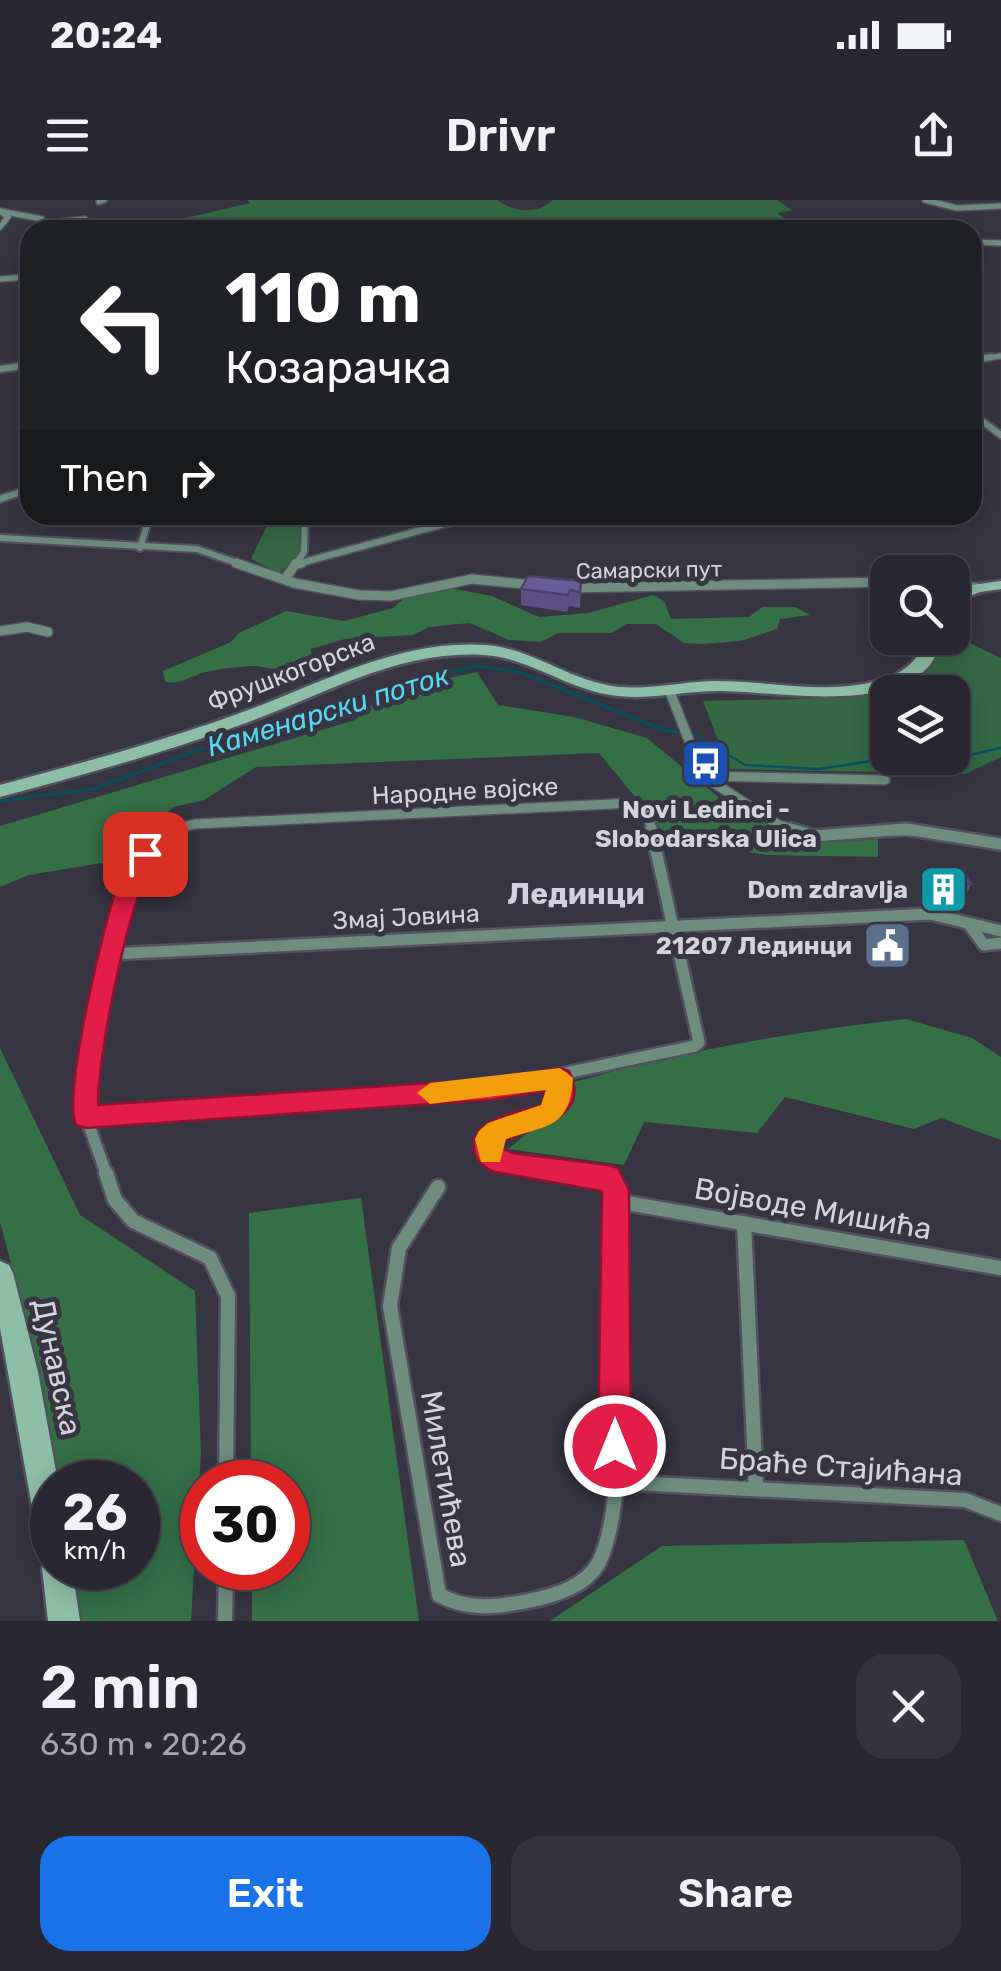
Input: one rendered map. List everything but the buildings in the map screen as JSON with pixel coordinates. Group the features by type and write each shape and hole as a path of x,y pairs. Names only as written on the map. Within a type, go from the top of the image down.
{"street":[{"path":"925,200 957,208 1001,206"},
{"path":"0,212 40,220"},
{"path":"0,212 8,217 0,227"},
{"path":"63,220 70,217"},
{"path":"72,220 85,218"},
{"path":"140,548 147,525"},
{"path":"285,579 304,552 304,525"},
{"path":"298,564 440,525"},
{"name":"Самарски пут","path":"0,538 214,553 326,591 390,596 472,579 548,587"},
{"name":"Самарски пут","path":"566,588 870,582"},
{"path":"970,586 1001,586"},
{"path":"970,591 976,588"},
{"path":"0,631 28,627 48,632"},
{"name":"Фрушкогорска","path":"0,791 244,718 355,670 442,651 492,650 599,689 670,692 725,686 807,694 880,683 922,665 927,655"},
{"path":"670,692 687,744 703,776 756,812 794,831 834,836 906,829 1001,844"},
{"path":"703,776 884,780"},
{"name":"Народне војске","path":"111,954 132,873 166,832 195,824 632,803 648,815 699,1042 560,1078"},
{"name":"Змај Јовина","path":"111,954 930,914 1001,931"},
{"path":"969,924 984,945 1001,943"},
{"path":"111,954 84,1100 86,1117 115,1200 133,1221 210,1258 228,1296 226,1460"},
{"path":"86,1117 490,1089 560,1078 558,1104 550,1113 497,1131 488,1139 488,1151 495,1160 512,1165 608,1177 616,1200"},
{"name":"Милетићева","path":"438,1187 420,1206 394,1257 387,1316 439,1596 458,1607 499,1606 558,1594 585,1579 610,1542 615,1482 616,1200"},
{"name":"Војводе Мишића","path":"616,1200 1001,1268"},
{"path":"744,1223 756,1488"},
{"name":"Дунавска","path":"0,1273 24,1372 39,1460"},
{"name":"Браће Стајићана","path":"615,1482 965,1500 1000,1516"},
{"path":"60,1590 64,1621"},
{"path":"225,1621 226,1590"}],"green space":[{"path":"247,200 497,200 525,210 540,208 553,200 777,200 792,210 777,213 785,219 808,220 178,220 250,203"},
{"path":"267,525 301,525 302,550 280,573 251,559"},
{"path":"449,588 492,596 539,617 588,613 653,595 664,601 671,619 749,617 762,607 795,607 810,615 780,619 777,629 741,641 702,644 684,643 656,624 626,624 612,633 558,633 541,642 509,640 470,623 429,627 413,635 345,639 311,649 312,660 298,670 237,667 165,682 163,671 231,642 239,633 286,611 344,621 393,608 408,595"},
{"path":"970,643 1001,658 1001,757 970,772 970,675 916,675 933,658 970,655"},
{"path":"477,672 498,705 574,717 647,738 734,810 813,843 878,839 878,857 767,855 671,841 599,753 256,767 204,800 173,807 120,860 29,875 0,887 0,826 355,720 385,692"},
{"path":"870,691 870,772 729,769 703,701 830,697"},
{"path":"906,1019 972,1038 1001,1057 1001,1140 941,1118 914,1129 785,1097 757,1133 644,1122 624,1165 508,1149 551,1114 564,1085 733,1044"},
{"path":"0,1048 80,1215 195,1291 201,1460 180,1460 180,1590 193,1590 191,1621 76,1621 71,1590 160,1590 160,1460 53,1460 40,1370 0,1222"},
{"path":"361,1198 419,1621 252,1621 252,1590 310,1590 310,1460 251,1460 249,1213"},
{"path":"964,1540 998,1621 550,1621 662,1546"}],"waterway":[{"name":"Каменарски поток","path":"0,801 94,789 201,749 339,713 399,684 478,666 519,672 664,730 696,735 745,765 819,769 872,761 927,764 1001,748"}],"slow traffic":[{"path":"430,1093 560,1078 558,1104 550,1113 497,1131 488,1139 490,1154"}],"place":[{"name":"Novi Ledinci - Slobodarska Ulica","path":"706,763"},
{"name":"Dom zdravlja","path":"943,889"},
{"name":"21207 Лединци","path":"887,945"}],"district":[{"name":"Лединци","path":"576,894"}],"route":[{"path":"145,854 132,873 111,954 84,1100 86,1117 490,1089 560,1078 558,1104 550,1113 497,1131 488,1139 488,1151 495,1160 512,1165 608,1177 616,1190 615,1446"}]}
